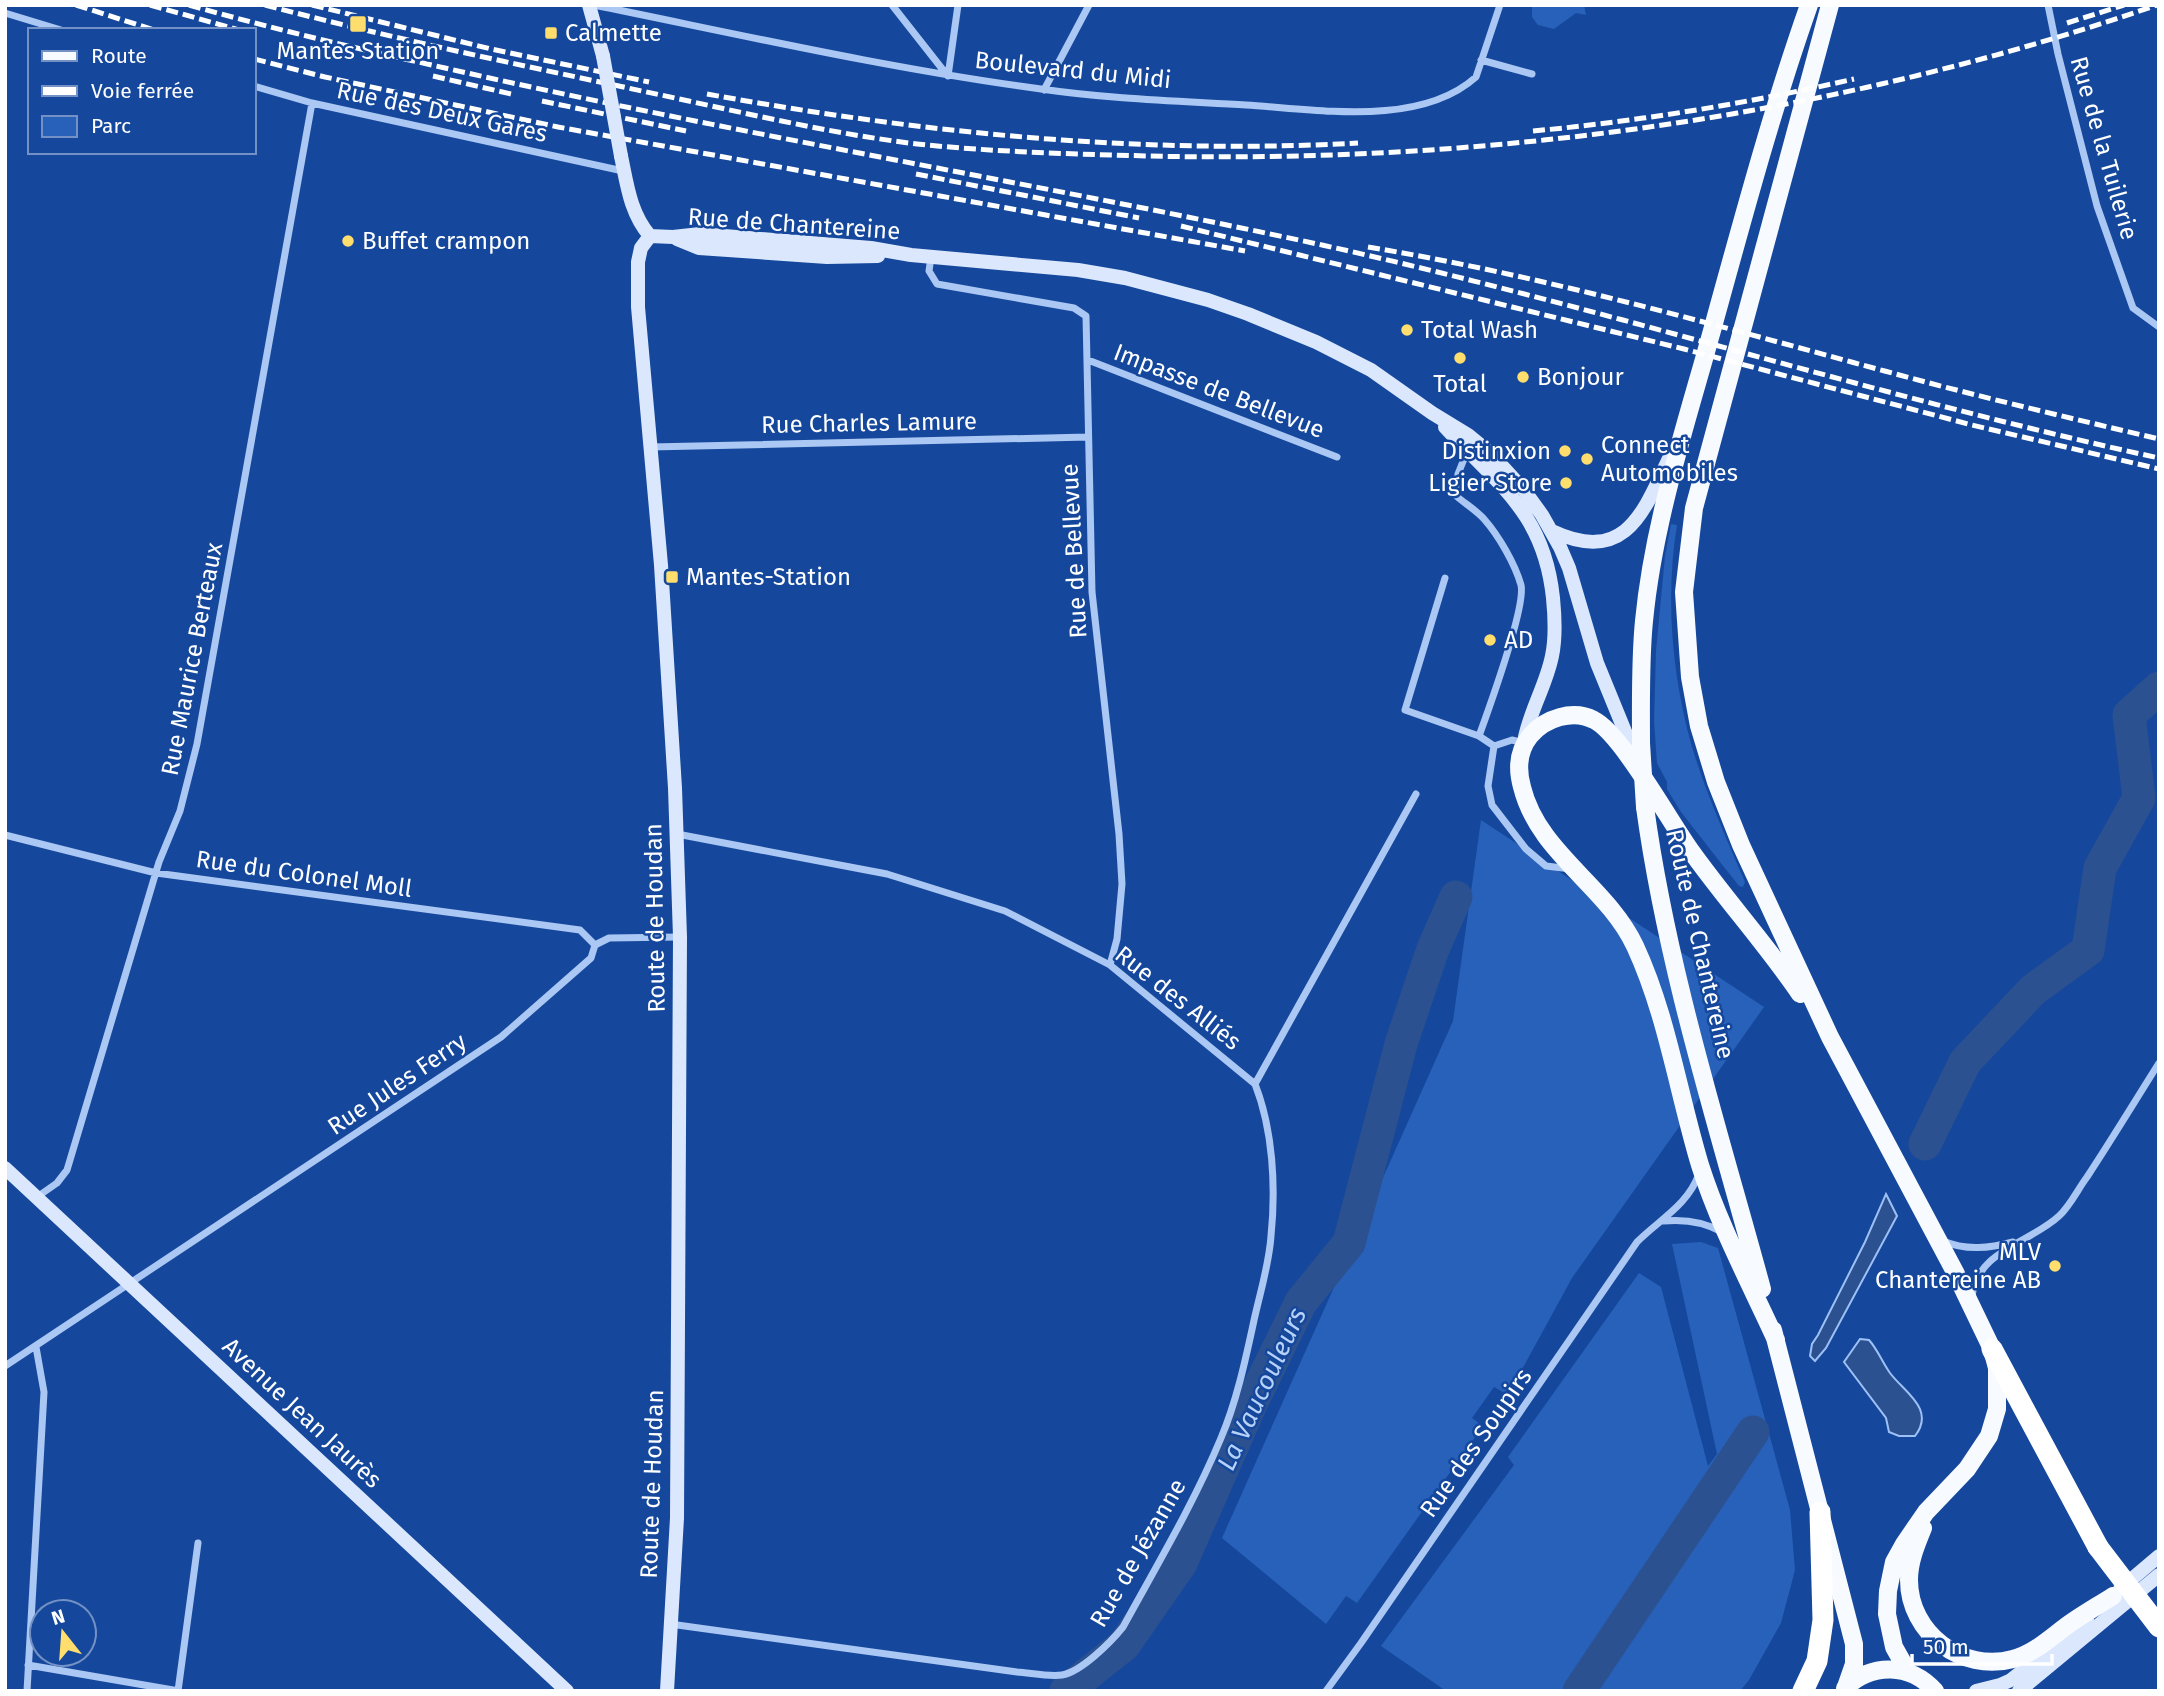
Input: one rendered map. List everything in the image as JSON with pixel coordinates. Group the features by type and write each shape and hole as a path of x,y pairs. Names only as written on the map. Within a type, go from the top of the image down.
{"highway":[{"path":"1992,1349 2098,1547 2159,1627"},
{"path":"1803,1691 1816,1661 1823,1620 1820,1512"}],"main road":[{"path":"592,5 635,213 639,224 649,236"},
{"name":"Route de Chantereine","path":"1809,5 1761,150 1665,503 1646,607 1641,675 1641,743 1645,807 1660,902 1676,971 1776,1340 1854,1644 1854,1664 1845,1689"},
{"path":"1830,6 1694,508 1684,592 1693,700 1709,759 1741,845 1830,1037 1972,1306 1992,1349 1997,1368 1998,1397 1994,1422 1981,1450 1939,1497 1903,1544 1894,1562 1887,1614 1894,1647 1908,1672"},
{"name":"Rue de Chantereine","path":"649,236 714,235 871,248 911,255 1078,270 1125,278 1208,300 1317,342 1371,370 1432,413 1471,446"},
{"name":"Route de Houdan","path":"649,236 641,248 637,278 677,834 680,937 677,1518 667,1691"},
{"path":"1552,531 1574,541 1595,543 1613,538 1626,530 1641,514 1686,423"},
{"path":"1471,446 1524,491 1552,531 1569,568 1586,632 1607,691 1631,749 1670,820"},
{"path":"1471,446 1532,524 1549,566 1555,631 1553,653 1529,720 1519,769 1528,805 1538,825 1619,918 1646,971 1701,1167 1729,1237 1776,1340"},
{"path":"1524,744 1532,733 1550,720 1578,715 1595,720 1613,736 1709,875 1760,938 1830,1037"},
{"name":"Avenue Jean Jaurès","path":"5,1168 567,1691"},
{"path":"1939,1497 1918,1540 1909,1581 1912,1603 1918,1617 1944,1647 1970,1659 2014,1659 2038,1647 2113,1596"},
{"path":"1976,1691 2011,1680 2056,1646 2159,1556"},
{"path":"2019,1691 2159,1575"},
{"path":"1845,1689 1865,1674 1886,1669 1908,1672 1924,1680 1936,1691"}],"street":[{"name":"Boulevard du Midi","path":"592,5 948,76 1044,90 1122,98 1342,111 1404,108 1435,100 1476,77 1500,5"},
{"path":"892,5 948,76"},
{"path":"948,76 958,5"},
{"path":"1044,90 1089,5"},
{"name":"Rue de la Tuilerie","path":"2049,5 2058,54 2097,206 2133,307 2159,327"},
{"path":"5,25 7,14 54,28"},
{"path":"1481,60 1532,74"},
{"name":"Rue des Deux Gares","path":"256,87 312,103 623,163"},
{"name":"Rue Maurice Berteaux","path":"37,1198 57,1183 66,1170 156,873 180,811 197,744 312,103"},
{"name":"Rue de Bellevue","path":"931,257 929,271 937,284 1074,308 1086,316 1092,592 1119,834 1122,884 1117,939 1110,965"},
{"name":"Impasse de Bellevue","path":"1088,360 1336,457"},
{"name":"Rue Charles Lamure","path":"651,447 1088,437"},
{"path":"1471,446 1458,474 1455,495 1485,520 1507,553 1522,588 1499,679 1479,736"},
{"path":"1445,578 1405,710 1479,736 1494,746"},
{"path":"1494,746 1511,740 1524,744"},
{"path":"1494,746 1488,786 1492,805 1525,849 1546,866 1576,870"},
{"name":"Rue des Alliés","path":"677,834 887,874 1005,911 1110,965 1255,1084 1416,794"},
{"name":"Rue du Colonel Moll","path":"5,835 156,873 580,930 595,945"},
{"path":"595,945 609,937 680,937"},
{"name":"Rue Jules Ferry","path":"5,1366 502,1037 591,958 595,945"},
{"path":"1972,1306 1975,1281 1983,1267 2004,1250 2027,1238 2061,1214 2119,1129 2159,1063"},
{"name":"Rue de Jézanne","path":"669,1624 976,1666 1063,1675 1089,1660 1110,1643 1122,1627 1170,1542 1222,1436 1247,1354 1271,1238 1273,1193 1268,1130 1264,1106 1255,1084"},
{"name":"Rue des Soupirs","path":"1326,1691 1637,1242 1689,1196 1701,1167"},
{"path":"1662,1221 1704,1223 1729,1237"},
{"path":"1934,1234 1955,1245 1970,1247 1995,1247 2027,1238"},
{"path":"32,1598 44,1392 36,1347"},
{"path":"45,1668 178,1691 198,1543"},
{"path":"27,1691 28,1665"}],"green space":[{"path":"1532,5 1584,5 1586,15 1576,13 1554,29 1538,25 1532,17"},
{"path":"1671,524 1677,525 1671,580 1672,637 1685,720 1698,764 1745,882 1743,887 1739,886 1681,812 1667,789 1667,782 1657,763 1654,721 1656,651 1665,556"},
{"path":"1481,820 1764,1007 1572,1278 1508,1395 1494,1387 1472,1418 1483,1426 1357,1603 1346,1596 1326,1624 1222,1538 1453,1021"},
{"path":"1701,1242 1718,1248 1790,1510 1795,1570 1781,1623 1749,1680 1740,1691 1446,1691 1381,1646 1514,1465 1508,1457 1639,1273 1661,1287 1708,1466 1717,1454 1672,1244"}],"shaded area":[{"path":"1886,1194 1897,1216 1826,1348 1815,1361 1810,1356 1812,1344 1865,1242"},
{"path":"1860,1339 1869,1340 1890,1373 1916,1401 1922,1417 1921,1426 1915,1436 1899,1436 1889,1432 1886,1418 1844,1362"}],"waterway":[{"name":"La Vaucouleurs","path":"1925,1144 1965,1062 2033,990 2088,950 2100,868 2139,798 2129,715 2159,688"},
{"name":"La Vaucouleurs","path":"1066,1691 1124,1645 1181,1563 1250,1406 1301,1302 1349,1243 1401,1044 1433,949 1456,897"},
{"name":"La Vaucouleurs","path":"1579,1691 1753,1432"}],"railway":[{"path":"76,5 148,28"},
{"path":"150,5 232,28"},
{"path":"189,5 348,46 554,92 1103,200 1427,269 1949,408 2159,458"},
{"path":"265,5 500,61 848,134 946,147 1149,156 1405,152 1533,141 1660,125 1786,104 1911,77 2035,44 2157,5"},
{"path":"312,5 491,49 649,82"},
{"path":"2067,23 2124,5"},
{"path":"256,60 558,127 1245,251"},
{"path":"433,76 511,94"},
{"path":"1533,131 1695,110 1854,79"},
{"path":"707,94 869,120 1031,138 1194,146 1358,143"},
{"path":"542,101 686,131"},
{"path":"916,174 1139,218"},
{"path":"1181,226 1684,349 1972,425 2159,469"},
{"path":"1368,247 1566,287 1958,390 2159,439"}],"place":[{"name":"Mantes Station","path":"358,24"},
{"name":"Calmette","path":"551,33"},
{"name":"Buffet crampon","path":"348,241"},
{"name":"Total Wash","path":"1407,330"},
{"name":"Total","path":"1460,358"},
{"name":"Bonjour","path":"1523,377"},
{"name":"Distinxion","path":"1565,451"},
{"name":"Connect Automobiles","path":"1587,459"},
{"name":"Ligier Store","path":"1566,483"},
{"name":"Mantes-Station","path":"672,577"},
{"name":"AD","path":"1490,640"},
{"name":"MLV Chantereine AB","path":"2055,1266"}]}
